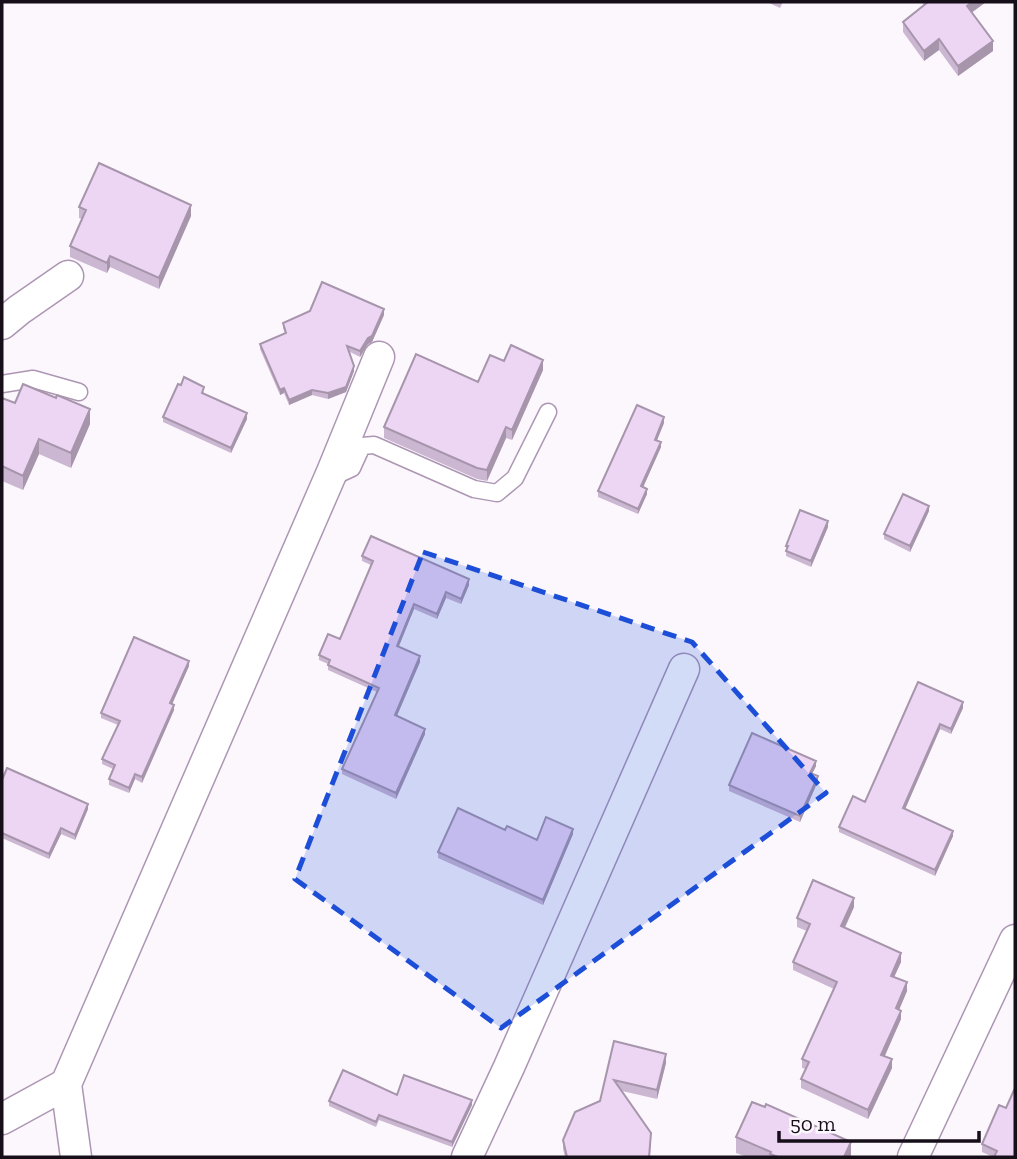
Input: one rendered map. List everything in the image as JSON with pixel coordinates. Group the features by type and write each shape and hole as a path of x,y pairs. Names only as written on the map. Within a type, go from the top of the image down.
{"street":[{"path":"2,324 68,276"},
{"path":"76,1157 66,1084 332,472 379,357"},
{"path":"467,1157 684,669"},
{"path":"913,1157 1015,940"},
{"path":"2,1119 66,1084"}],"lane":[{"path":"2,384 33,379 79,392"},
{"path":"332,472 339,474 352,468 362,446 374,445 474,489 497,493 515,478 548,412"}],"highlighted area":[{"path":"423,552 692,642 826,793 501,1028 295,879"}],"building":[{"path":"928,2 972,2 967,6 993,41 958,66 939,39 924,51 903,22"},
{"path":"99,163 191,205 159,278 110,256 107,263 70,246 86,210 79,207"},
{"path":"322,282 384,309 372,336 360,351 347,346 354,366 346,387 328,393 312,390 289,400 284,388 280,390 260,344 286,333 283,323 310,311"},
{"path":"511,345 543,360 512,430 506,427 487,470 384,427 416,354 478,382 490,355 504,361"},
{"path":"184,377 204,387 202,393 247,413 231,448 163,417"},
{"path":"23,384 90,409 71,453 39,439 23,476 2,466 2,398 15,403"},
{"path":"637,405 664,417 655,440 661,442 641,486 647,489 638,509 598,491"},
{"path":"903,494 929,506 910,546 884,534"},
{"path":"800,510 828,521 811,561 786,551"},
{"path":"371,536 469,579 461,599 446,592 437,614 414,604 397,646 420,656 395,715 425,729 396,793 342,769 379,688 328,665 330,660 319,655 328,634 340,639 373,561 362,556"},
{"path":"134,637 189,661 170,703 174,705 142,777 135,774 129,788 109,779 115,765 102,759 120,721 101,713"},
{"path":"918,682 963,702 951,729 940,724 903,808 953,831 935,870 839,827 853,796 865,802"},
{"path":"752,733 816,761 810,773 818,776 800,816 729,785"},
{"path":"7,768 88,804 75,835 61,828 49,854 2,833 2,780"},
{"path":"458,808 505,830 507,826 537,840 546,817 573,829 543,900 438,852"},
{"path":"813,880 854,898 841,926 901,953 891,976 907,982 896,1008 901,1011 881,1055 892,1059 868,1110 801,1079 809,1062 802,1059 837,982 793,962 810,924 797,918"},
{"path":"614,1041 666,1054 657,1090 614,1080 651,1133 649,1157 567,1157 563,1140 575,1112 600,1101"},
{"path":"343,1070 397,1095 404,1075 472,1100 452,1142 379,1115 376,1122 329,1101"},
{"path":"1014,1090 1015,1157 994,1157 997,1151 982,1144 999,1105 1006,1108"},
{"path":"752,1102 765,1107 766,1104 851,1142 844,1157 778,1157 736,1137"}]}
